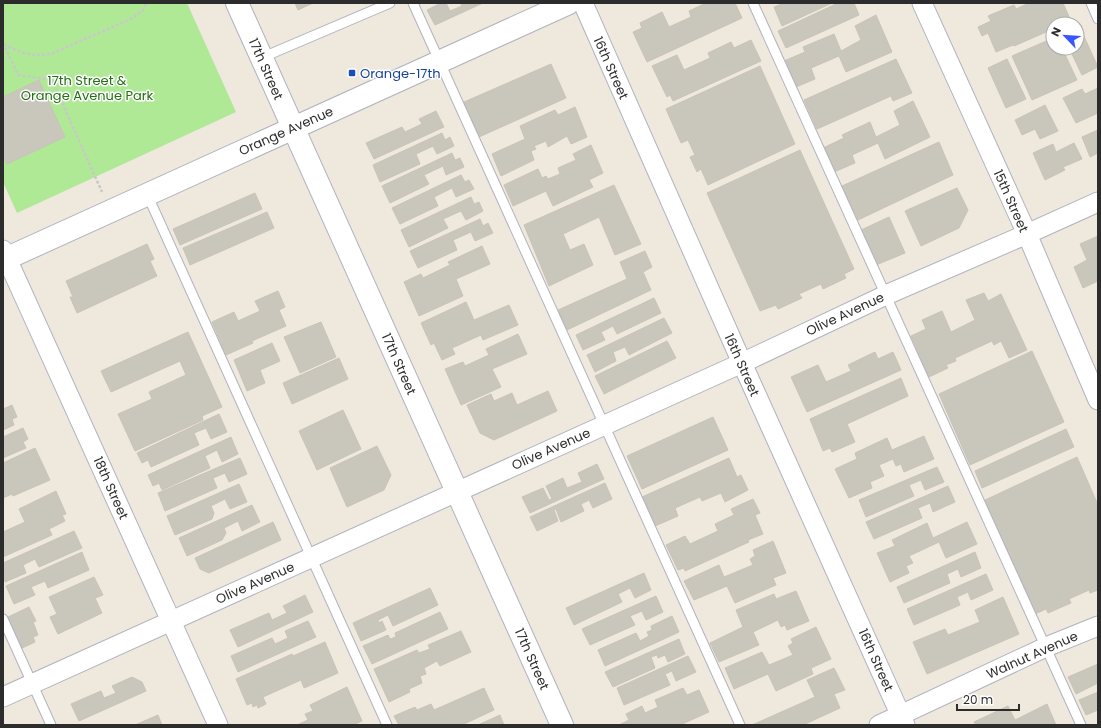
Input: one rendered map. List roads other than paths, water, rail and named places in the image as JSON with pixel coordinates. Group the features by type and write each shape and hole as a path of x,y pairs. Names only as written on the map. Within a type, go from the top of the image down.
{"street":[{"name":"17th Street","path":"237,3 562,725"},
{"name":"Orange Avenue","path":"4,256 110,211 569,3"},
{"name":"16th Street","path":"583,3 742,363 903,720"},
{"name":"15th Street","path":"922,3 1027,234 1098,400"},
{"name":"Olive Avenue","path":"3,697 604,426 886,295 1098,202"},
{"name":"18th Street","path":"4,256 172,621 218,725"},
{"name":"Walnut Avenue","path":"879,725 903,720 1046,647 1098,626"}],"lane":[{"path":"261,58 390,3"},
{"path":"413,3 740,725"},
{"path":"753,3 1081,725"},
{"path":"1091,3 1098,19"},
{"path":"147,194 387,725"},
{"path":"3,619 51,725"}],"place":[{"name":"Orange-17th","path":"352,73"}],"park label":[{"name":"17th Street & Orange Avenue Park","path":"87,88"}]}
